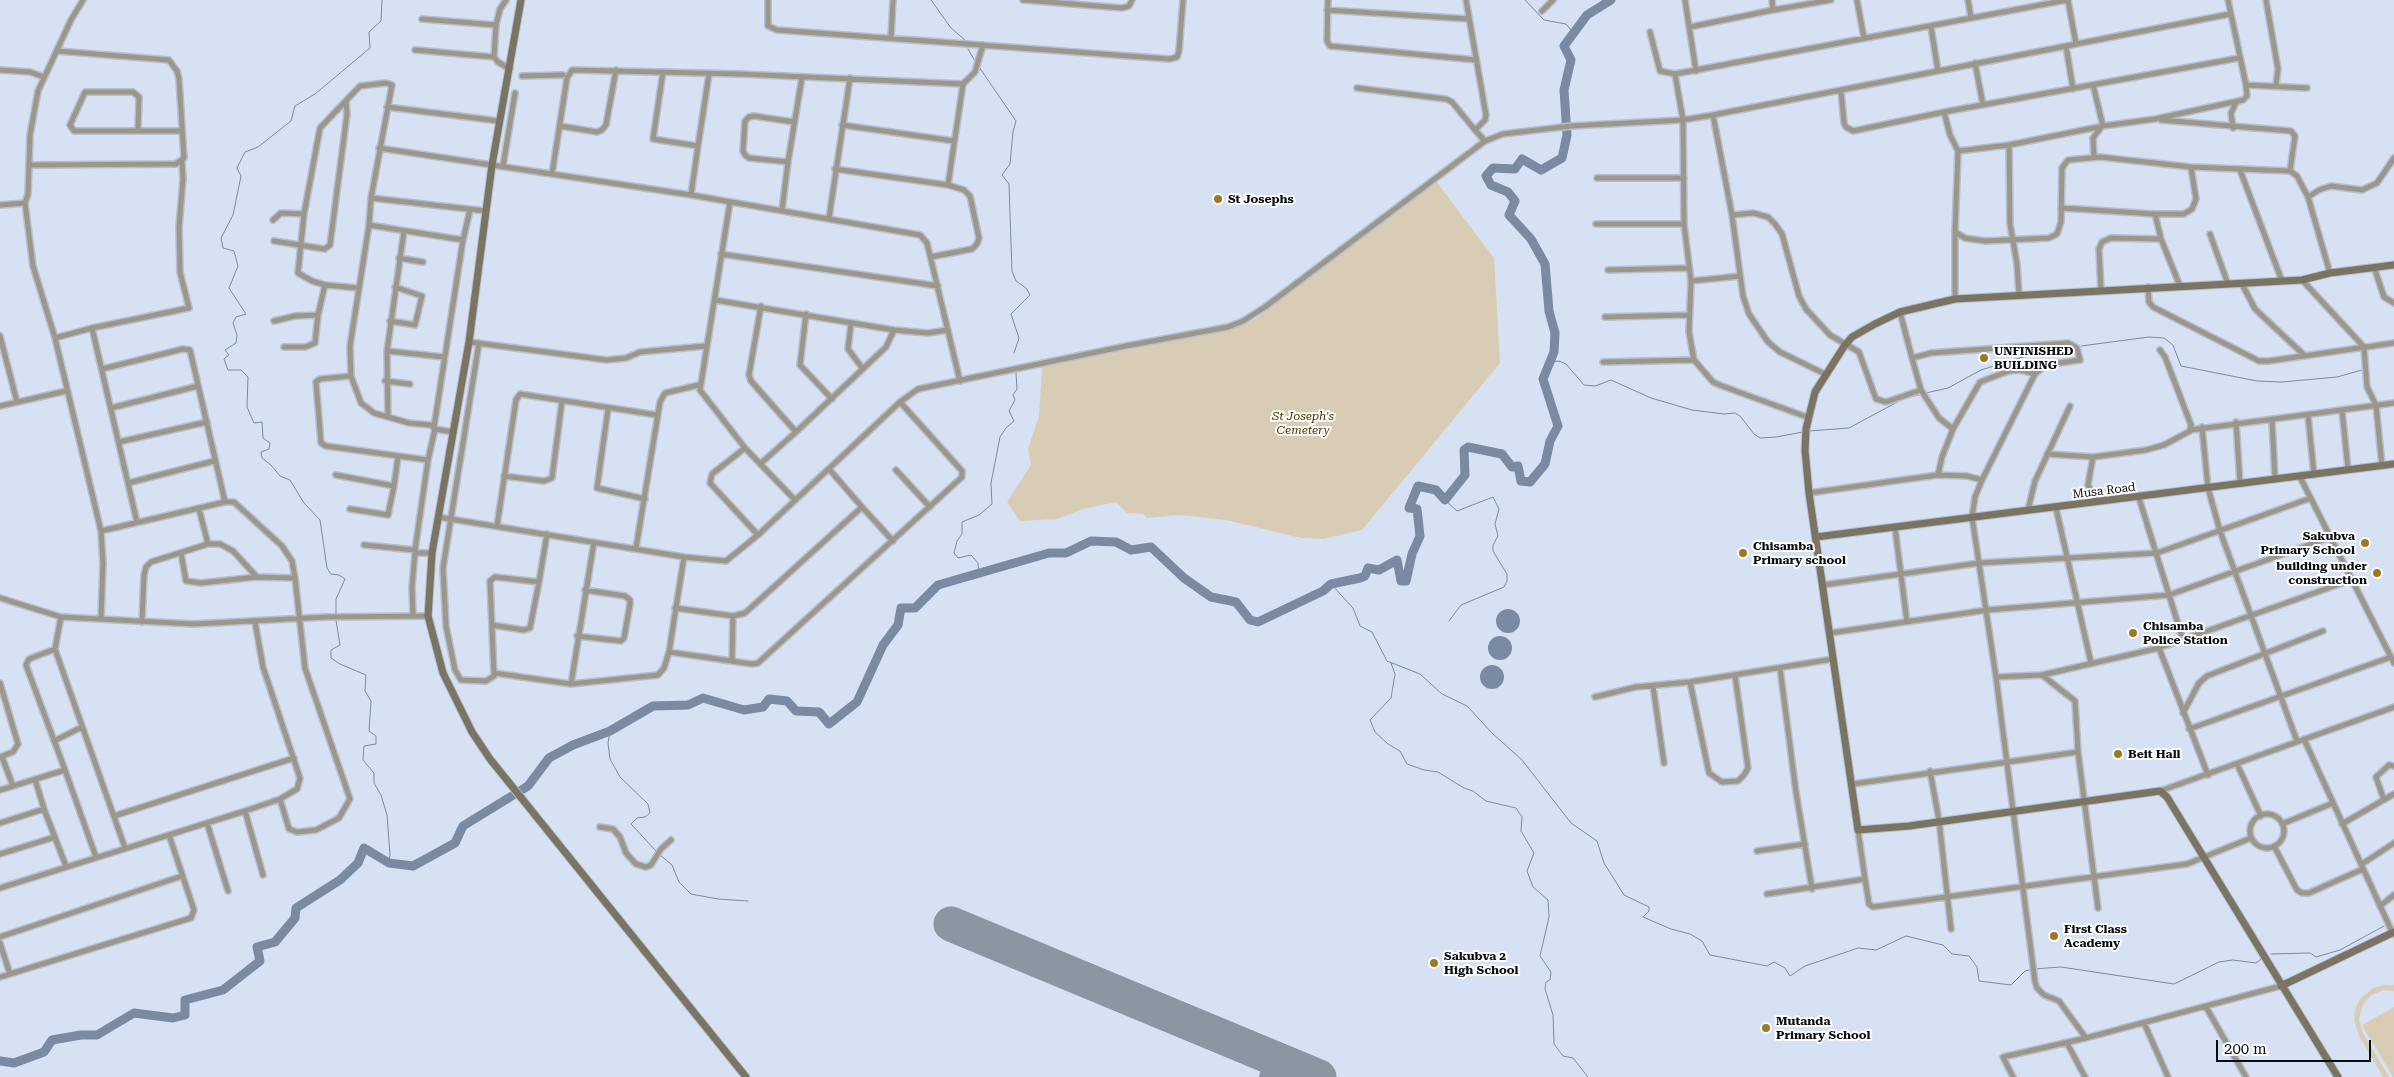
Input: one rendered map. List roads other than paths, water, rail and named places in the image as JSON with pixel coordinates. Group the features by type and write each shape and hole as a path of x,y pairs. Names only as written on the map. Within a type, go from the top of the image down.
{"street":[{"path":"83,0 70,20 44,76 33,110 30,165 25,203 34,266 55,338 66,391 101,531 103,578 101,619"},
{"path":"506,0 500,9 496,25 494,57 498,62 510,69"},
{"path":"521,0 492,165 469,342 432,553 428,616 434,644 457,705 476,739 527,806 746,1077"},
{"path":"768,0 767,20 768,26 771,29 1170,59 1177,57 1179,51 1183,0"},
{"path":"891,38 893,0"},
{"path":"1023,0 1122,8 1129,6 1132,0"},
{"path":"1328,0 1326,41 1330,46 1476,60"},
{"path":"1466,0 1486,115 1485,120 1475,130"},
{"path":"1542,11 1553,0"},
{"path":"1685,0 1696,71"},
{"path":"1772,0 1774,10"},
{"path":"1690,27 1831,0"},
{"path":"1857,0 1864,38"},
{"path":"1968,0 1971,18"},
{"path":"1650,32 1660,71 1675,74 2068,0 2076,44"},
{"path":"1958,151 2009,145 2103,126 2155,119 2236,102 2246,98 2246,84 2228,0"},
{"path":"2266,0 2278,69 2276,86"},
{"path":"1327,10 1469,19"},
{"path":"438,517 684,557 726,561 758,535 900,402 918,390 1126,346 1228,327 1243,321 1265,307 1485,141 1503,134 1571,126 1683,120 1841,91 1938,70 2230,14"},
{"path":"422,19 496,25"},
{"path":"1931,27 1938,70"},
{"path":"948,185 963,84 975,72 983,45"},
{"path":"2066,46 2073,89"},
{"path":"416,50 494,57"},
{"path":"55,338 92,328 189,308 180,272 179,226 183,179 182,161 184,158 177,72 169,60 57,51"},
{"path":"1841,91 1844,123 1846,127 1853,131 1944,112 2239,58"},
{"path":"1975,63 1983,105"},
{"path":"0,70 30,72 44,76"},
{"path":"552,174 569,72 576,70 850,78 963,84"},
{"path":"560,126 597,132 602,130 606,125 616,70"},
{"path":"663,72 653,139 698,146"},
{"path":"692,195 709,74"},
{"path":"1675,74 1683,120 1684,224 1691,281 1688,315 1690,344 1694,360 1713,382 1807,417"},
{"path":"522,76 563,75"},
{"path":"782,210 802,77"},
{"path":"829,218 850,78"},
{"path":"358,288 324,285 298,273 304,214 320,128 360,86 386,83 392,85 379,148 371,198 370,225 358,288 350,346 351,376 361,403 374,413 453,432"},
{"path":"2246,84 2307,88"},
{"path":"2093,85 2103,126"},
{"path":"1357,88 1452,102 1485,141"},
{"path":"138,131 139,97 133,92 100,90 85,92 70,125 74,131 138,131 181,131"},
{"path":"503,166 515,93"},
{"path":"274,241 325,249 330,245 347,114 346,100"},
{"path":"2233,128 2230,113 2236,102"},
{"path":"387,106 499,121"},
{"path":"1944,112 1950,135 1958,151 1955,299"},
{"path":"1713,115 1732,215 1743,296 1749,314 1768,342 1780,352 1825,374"},
{"path":"788,162 749,158 743,151 745,121 749,117 754,116 794,122"},
{"path":"2155,119 2233,128 2285,130 2294,133 2290,171"},
{"path":"842,125 954,141"},
{"path":"2094,157 2093,138 2103,126"},
{"path":"2009,145 2010,224 2017,264 2019,294"},
{"path":"379,148 692,195 920,235 927,243 931,257 960,382"},
{"path":"1955,232 1965,238 1985,241 2012,241 2055,236 2061,222 2063,164 2068,160 2094,157 2191,167 2290,171 2298,176 2308,197 2330,273"},
{"path":"2308,197 2331,186 2362,190 2377,183 2394,158"},
{"path":"30,165 176,164 182,161"},
{"path":"2061,208 2179,216 2192,209 2196,193 2191,167"},
{"path":"835,169 948,185 964,190 970,196 978,238 977,244 972,249 931,257"},
{"path":"2240,170 2282,281"},
{"path":"1597,178 1684,178"},
{"path":"371,198 486,212"},
{"path":"730,202 715,300 699,385 702,395 745,448 796,500"},
{"path":"0,205 25,203"},
{"path":"413,615 412,587 415,551 428,460 435,428 444,357 470,210"},
{"path":"273,220 285,212 304,214"},
{"path":"1732,215 1753,213 1768,217 1775,224 1782,234 1799,296 1806,309 1830,334 1859,352 1873,396 1879,401 1886,402 1924,394"},
{"path":"2155,214 2161,239 2180,286"},
{"path":"1596,224 1684,224"},
{"path":"370,225 464,240"},
{"path":"388,417 385,381 387,351 404,230"},
{"path":"2210,234 2228,284"},
{"path":"2101,291 2099,249 2102,242 2111,238 2161,239"},
{"path":"721,254 938,286"},
{"path":"399,258 423,262"},
{"path":"2251,838 2187,864 1873,907 1869,904 1853,784 1809,493 1806,440 1807,417 1815,392 1845,344 1875,324 1900,312 1955,299 2302,280 2330,273 2394,265"},
{"path":"2374,267 2384,297 2394,304"},
{"path":"1608,270 1689,268"},
{"path":"1691,281 1740,276"},
{"path":"2302,280 2364,347 2367,387 2376,405 2382,466"},
{"path":"2242,284 2255,309 2302,354"},
{"path":"284,347 313,345 317,338 318,315 324,285"},
{"path":"390,321 415,325 422,296 395,287"},
{"path":"2148,288 2149,302 2153,307 2252,358 2269,361 2302,354 2394,343"},
{"path":"715,300 761,306 894,330 928,333 948,330"},
{"path":"761,306 749,375 751,381 796,432"},
{"path":"1900,312 1924,394 1939,418 1953,429"},
{"path":"806,314 800,365 832,399"},
{"path":"274,321 295,316 318,315"},
{"path":"1605,317 1688,315"},
{"path":"851,323 848,349 863,369"},
{"path":"92,328 138,522"},
{"path":"760,464 886,347 894,330"},
{"path":"0,336 16,402"},
{"path":"469,342 607,360 626,358 640,352 706,346"},
{"path":"479,343 443,568 446,626 455,670 461,680 486,681 492,678 494,673 492,578 539,582"},
{"path":"1912,358 1931,352 2068,343 2076,345 2080,360 2046,365 2035,374 1982,480 1975,497 1972,517 1996,677 2035,982 2037,988 2044,995 2059,1001 2086,1038"},
{"path":"102,369 185,348 193,355 214,461 225,502"},
{"path":"2160,350 2174,380 2191,430"},
{"path":"387,351 444,357"},
{"path":"1603,362 1694,360"},
{"path":"1938,475 1942,457 1953,429 1980,382 2009,371 2020,370 2035,374"},
{"path":"351,376 320,379 316,382 321,443 326,446 428,460"},
{"path":"385,381 410,384"},
{"path":"636,548 645,499 656,415 660,402 665,393 699,385"},
{"path":"111,408 198,386"},
{"path":"0,406 66,391"},
{"path":"497,526 518,395 523,393 608,409 656,415"},
{"path":"504,476 544,481 552,478 562,401"},
{"path":"669,652 758,663 962,477 962,472 900,402"},
{"path":"2047,454 2067,457 2094,457 2164,445 2191,430 2202,427 2236,422 2272,420 2394,402"},
{"path":"2028,510 2034,481 2070,406"},
{"path":"608,409 597,488 645,499"},
{"path":"2342,410 2348,469"},
{"path":"2308,415 2314,474"},
{"path":"2272,420 2275,479"},
{"path":"119,442 207,422"},
{"path":"2236,422 2240,483"},
{"path":"2202,427 2208,488 2220,531 2297,741"},
{"path":"745,448 712,474 710,482 758,535"},
{"path":"350,509 388,515 398,457"},
{"path":"2094,457 2088,485 2097,502"},
{"path":"128,483 214,461"},
{"name":"Musa Road","path":"1816,537 2139,498 2240,483 2394,464"},
{"path":"829,469 893,541"},
{"path":"896,470 930,507"},
{"path":"336,475 394,486"},
{"path":"1809,493 1938,475 1967,476 1982,480"},
{"path":"2189,729 2281,695 2393,660 2300,477"},
{"path":"2139,498 2183,640"},
{"path":"1823,585 1979,563 2157,553 2311,498"},
{"path":"101,531 225,502 234,502 282,546 292,561 305,668 350,799 339,818 316,830 297,832 290,829 280,799"},
{"path":"676,608 733,616 745,613 862,507"},
{"path":"2056,508 2091,663"},
{"path":"199,509 208,544"},
{"path":"1895,528 1907,622"},
{"path":"492,625 524,630 530,628 547,534"},
{"path":"1830,633 1986,610 2169,595 2331,536"},
{"path":"571,684 577,636 594,542"},
{"path":"142,622 146,567 151,562 208,544 226,546 257,577"},
{"path":"364,545 432,553"},
{"path":"181,553 186,582 201,583 257,577 295,578"},
{"path":"494,673 571,684 658,675 664,668 669,652 684,557"},
{"path":"1996,677 2042,675 2159,648 2352,580"},
{"path":"577,636 621,641 624,638 630,604 630,600 625,596 585,590"},
{"path":"0,598 60,617 142,622 194,624 326,617 428,616"},
{"path":"732,661 733,616"},
{"path":"60,617 55,649 125,848"},
{"path":"0,888 245,811 280,799 296,789 300,778 263,666 255,622"},
{"path":"2183,713 2203,678 2323,631"},
{"path":"2159,648 2208,775"},
{"path":"55,649 26,662 96,857"},
{"path":"1595,697 1636,687 1690,682 1834,659"},
{"path":"1780,668 1812,889"},
{"path":"1690,682 1709,773 1712,777 1722,782 1738,781 1748,768 1735,675"},
{"path":"2042,675 2075,701 2078,752 2098,908"},
{"path":"0,683 18,738 17,748 1,757 13,786"},
{"path":"1653,686 1664,763"},
{"path":"1858,830 1868,831 2160,791 2394,707"},
{"path":"54,742 82,727"},
{"path":"2013,1077 2003,1057 2067,1043 2281,986 2393,934 2304,738"},
{"path":"1853,784 1930,771 2078,752"},
{"path":"114,816 294,758"},
{"path":"2237,764 2260,816"},
{"path":"2384,800 2376,777 2389,766 2394,766"},
{"path":"0,790 65,770"},
{"path":"1930,771 1939,820 1951,929"},
{"path":"35,779 44,809 66,866"},
{"path":"2160,791 2167,797 2338,1077"},
{"path":"2342,824 2394,794"},
{"path":"2282,824 2333,803"},
{"path":"0,823 44,809"},
{"path":"245,811 263,876"},
{"path":"2260,816 2275,816 2282,824 2283,835 2274,846 2260,846 2251,838 2251,826 2260,816"},
{"path":"207,823 228,891"},
{"path":"600,827 613,829 620,838 626,853 636,864 646,867 651,865 661,849 671,840"},
{"path":"0,977 191,918 194,910 169,835"},
{"path":"0,854 55,837"},
{"path":"2274,846 2297,890 2308,893 2363,866 2394,843"},
{"path":"1757,851 1805,844"},
{"path":"0,937 182,876"},
{"path":"1767,894 1865,880"},
{"path":"2380,906 2394,895"},
{"path":"0,943 10,974"},
{"path":"2206,1007 2246,1077"},
{"path":"2144,1023 2168,1077"},
{"path":"2067,1043 2084,1077"}],"water":[{"path":"1508,609 1516,613 1520,621 1516,629 1508,633 1500,629 1496,621 1500,613"},
{"path":"1500,636 1508,640 1512,648 1508,656 1500,660 1492,656 1488,648 1492,640"},
{"path":"1492,665 1500,669 1504,677 1500,685 1492,689 1484,685 1480,677 1484,669"}],"waterway":[{"path":"336,616 336,599 345,579 339,575 331,574 327,568 320,520 304,503 290,480 280,476 262,458 261,452 269,449 270,443 263,438 262,422 254,423 247,407 248,377 241,370 228,370 224,359 229,355 225,350 236,343 237,335 233,323 236,317 246,314 229,288 238,266 234,251 223,248 221,238 233,215 241,176 237,168 245,152 258,147 291,121 295,106 315,94 370,48 369,32 381,21 382,0"},
{"path":"931,0 951,28 965,40"},
{"path":"1525,0 1544,20 1566,24 1574,34"},
{"path":"0,1061 14,1063 44,1052 52,1040 81,1035 97,1035 134,1013 173,1018 185,1015 185,1000 223,990 260,961 257,947 275,942 295,918 296,908 340,880 358,863 364,848 389,863 413,866 455,843 463,826 528,786 549,758 573,745 610,731 653,706 688,705 703,698 744,710 763,707 769,699 787,701 796,711 819,712 829,724 857,702 883,645 898,625 901,608 915,608 938,585 1049,553 1066,553 1091,541 1116,542 1131,550 1151,547 1184,578 1211,597 1236,602 1250,620 1258,622 1323,591 1331,584 1365,576 1368,568 1379,570 1397,560 1401,581 1406,581 1412,554 1420,536 1417,509 1409,508 1418,486 1436,490 1445,500 1465,475 1464,450 1468,447 1502,454 1512,467 1518,466 1521,481 1530,482 1545,464 1550,441 1558,426 1543,379 1554,352 1555,333 1549,311 1545,264 1531,239 1509,215 1515,201 1508,192 1491,185 1486,176 1493,168 1515,169 1522,159 1541,170 1562,158 1567,135 1564,90 1571,60 1564,46 1587,15 1611,0"},
{"path":"968,49 975,61"},
{"path":"979,67 1016,121 1010,164 1002,175 1009,184 1012,271 1016,281 1026,288 1030,295 1011,314 1019,338 1014,353"},
{"path":"2081,346 2149,337 2164,338 2173,345 2181,366 2257,381 2282,382 2337,377 2362,370"},
{"path":"1926,393 1948,388 1981,370 2051,349 2071,347"},
{"path":"1550,362 1559,361 1566,364 1584,385 1595,386 1611,380 1651,398 1692,410 1724,414 1735,413 1760,438 1803,432"},
{"path":"979,573 978,563 971,555 958,558 954,553 957,541 962,534 962,522 979,515 992,504 991,483 1000,437 1014,421 1009,411 1015,400 1013,395 1017,389 1016,373"},
{"path":"1907,398 1922,394"},
{"path":"1809,431 1849,428 1901,400"},
{"path":"1445,500 1457,511 1493,497 1499,509 1495,524 1498,536 1493,545 1493,551 1507,574 1507,581 1504,587 1461,605 1449,621"},
{"path":"1331,584 1353,608 1360,626 1372,632 1387,661 1420,674 1442,694 1467,706 1492,733 1522,760 1571,823 1597,841 1604,863 1624,895 1649,907 1649,911 1643,917 1671,929 1690,934 1702,941 1710,955 1767,966 1774,962 1785,968 1790,976 1805,966 1858,948 1876,950 1906,936 1943,945 1952,954 1969,956 1977,967 1979,981 2011,985 2025,971 2030,970"},
{"path":"336,620 340,645 331,650 331,658 366,675 365,691 371,701 369,731 376,736 376,744 364,746 363,760 374,773 374,783 381,795 387,815 389,863"},
{"path":"1391,663 1395,674 1391,698 1370,720 1375,732 1388,744 1400,751 1407,764 1424,770 1438,772 1464,788 1473,791 1486,801 1516,808 1522,817 1521,831 1534,853 1527,871 1533,887 1548,900 1549,917 1540,956 1551,972 1550,980 1546,982 1545,989 1553,1015 1554,1044 1563,1056 1573,1058 1588,1077"},
{"path":"610,731 608,743 610,759 620,777 648,804 650,813 645,817 637,818 631,824 656,851"},
{"path":"659,854 672,865 679,882 691,894 718,899 748,901"},
{"path":"2271,954 2310,953 2316,957 2340,950 2384,926"},
{"path":"2034,969 2061,967 2174,984 2219,962 2233,960 2256,963 2261,959"}],"place":[{"name":"St Josephs","path":"1218,199"},
{"name":"UNFINISHED BUILDING","path":"1984,358"},
{"name":"Sakubva Primary School","path":"2365,543"},
{"name":"Chisamba Primary school","path":"1743,553"},
{"name":"building under construction","path":"2377,573"},
{"name":"Chisamba Police Station","path":"2133,633"},
{"name":"Beit Hall","path":"2118,754"},
{"name":"First Class Academy","path":"2054,936"},
{"name":"Sakubva 2 High School","path":"1434,963"},
{"name":"Mutanda Primary School","path":"1766,1028"}],"park label":[{"name":"St Joseph's Cemetery","path":"1303,423"}]}
